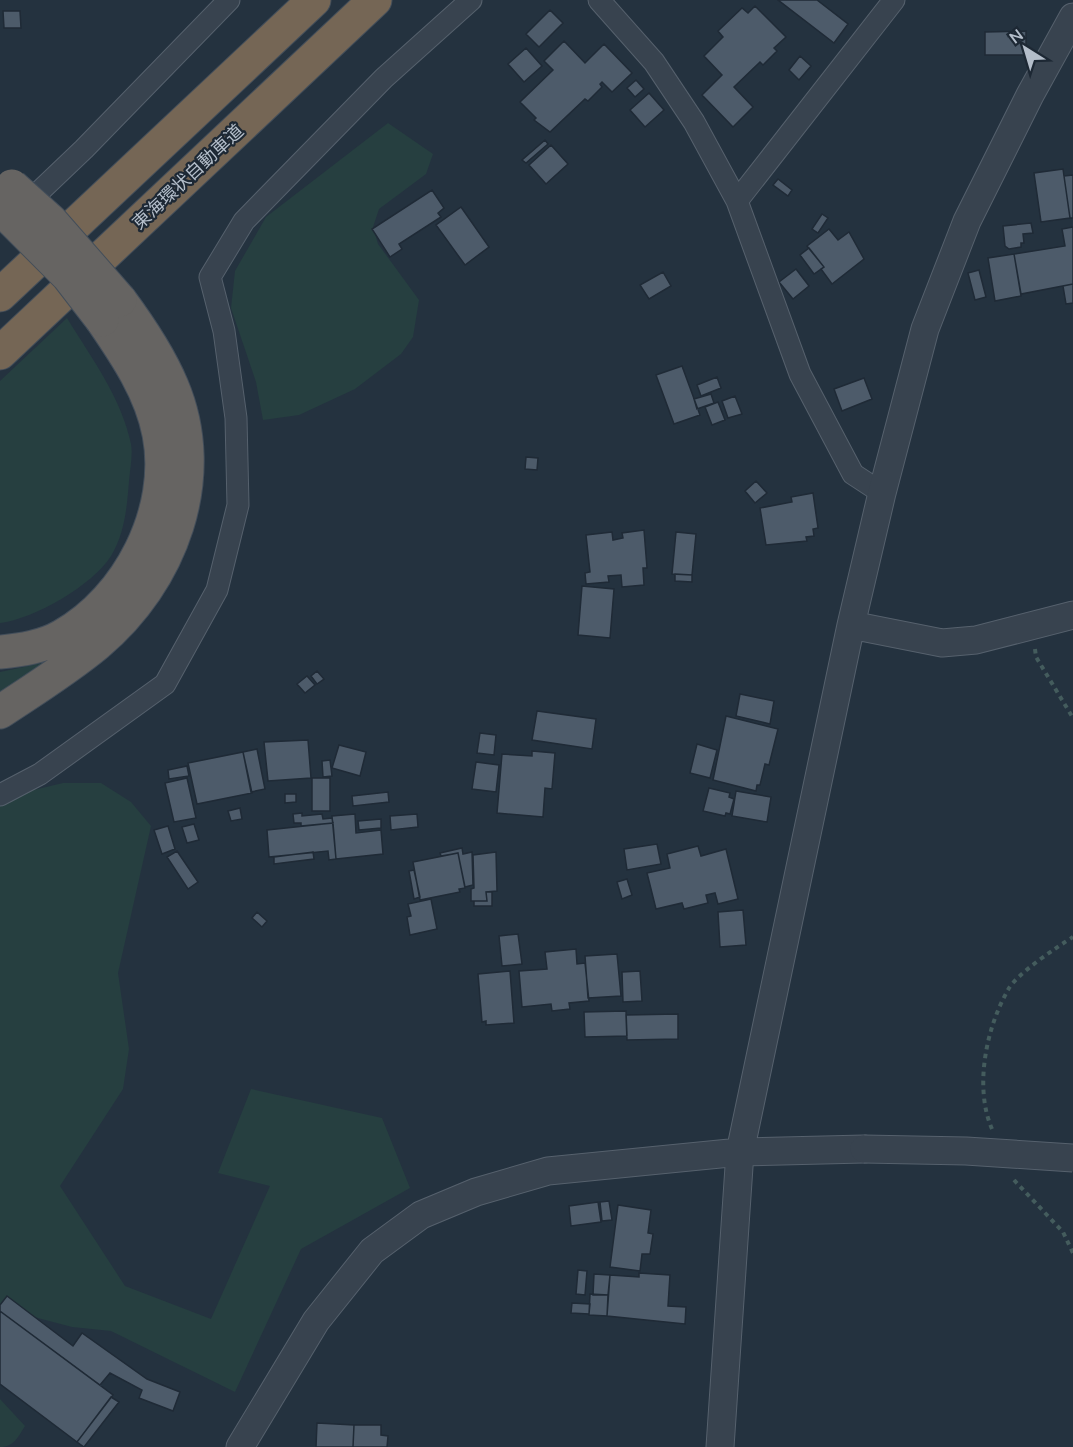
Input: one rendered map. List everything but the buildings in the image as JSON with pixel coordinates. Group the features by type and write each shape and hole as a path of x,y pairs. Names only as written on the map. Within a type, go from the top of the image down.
{"highway":[{"path":"0,295 314,0"},
{"name":"東海環状自動車道","path":"0,353 375,0"},
{"path":"0,712 98,643 125,616 149,586 168,553 180,520 188,455 183,422 173,387 157,356 111,310 51,221 4,190"},
{"path":"0,652 28,649 60,638 87,621 110,597 136,561 152,522 162,477 159,434 147,395 127,357 111,310"}],"street":[{"path":"0,229 84,150 229,0"},
{"path":"0,795 40,774 165,684 217,590 238,506 236,418 224,331 210,277 244,221 384,78 471,0"},
{"path":"599,0 654,62 694,122 737,201 800,374 853,474 882,493"},
{"path":"737,201 894,0"},
{"path":"720,1447 740,1152 851,625 882,493 925,329 967,221 1030,95 1073,17"},
{"path":"851,625 942,643 976,640 1073,615"},
{"path":"240,1447 316,1321 372,1251 421,1215 476,1192 548,1171 740,1152 864,1149 966,1151 1073,1158"}],"path":[{"path":"1031,625 1036,657 1073,718"},
{"path":"995,1136 986,1114 982,1070 1008,988 1052,950 1073,937"},
{"path":"1009,1169 1014,1180 1064,1232 1073,1253"}],"green space":[{"path":"388,123 433,154 426,174 379,209 373,227 378,244 419,300 413,337 401,354 355,389 299,415 263,420 256,382 231,308 235,271 266,217"},
{"path":"67,318 113,394 131,444 132,453 124,519 111,556 91,578 45,608 0,623 0,381"},
{"path":"52,661 0,694 0,672"},
{"path":"63,783 101,783 131,802 151,826 118,973 129,1049 123,1089 60,1186 125,1286 211,1319 270,1186 218,1173 251,1089 382,1118 410,1188 301,1249 235,1392 111,1331 72,1327 0,1308 0,798"},
{"path":"0,1399 25,1426 18,1437 5,1447 0,1447"}]}
